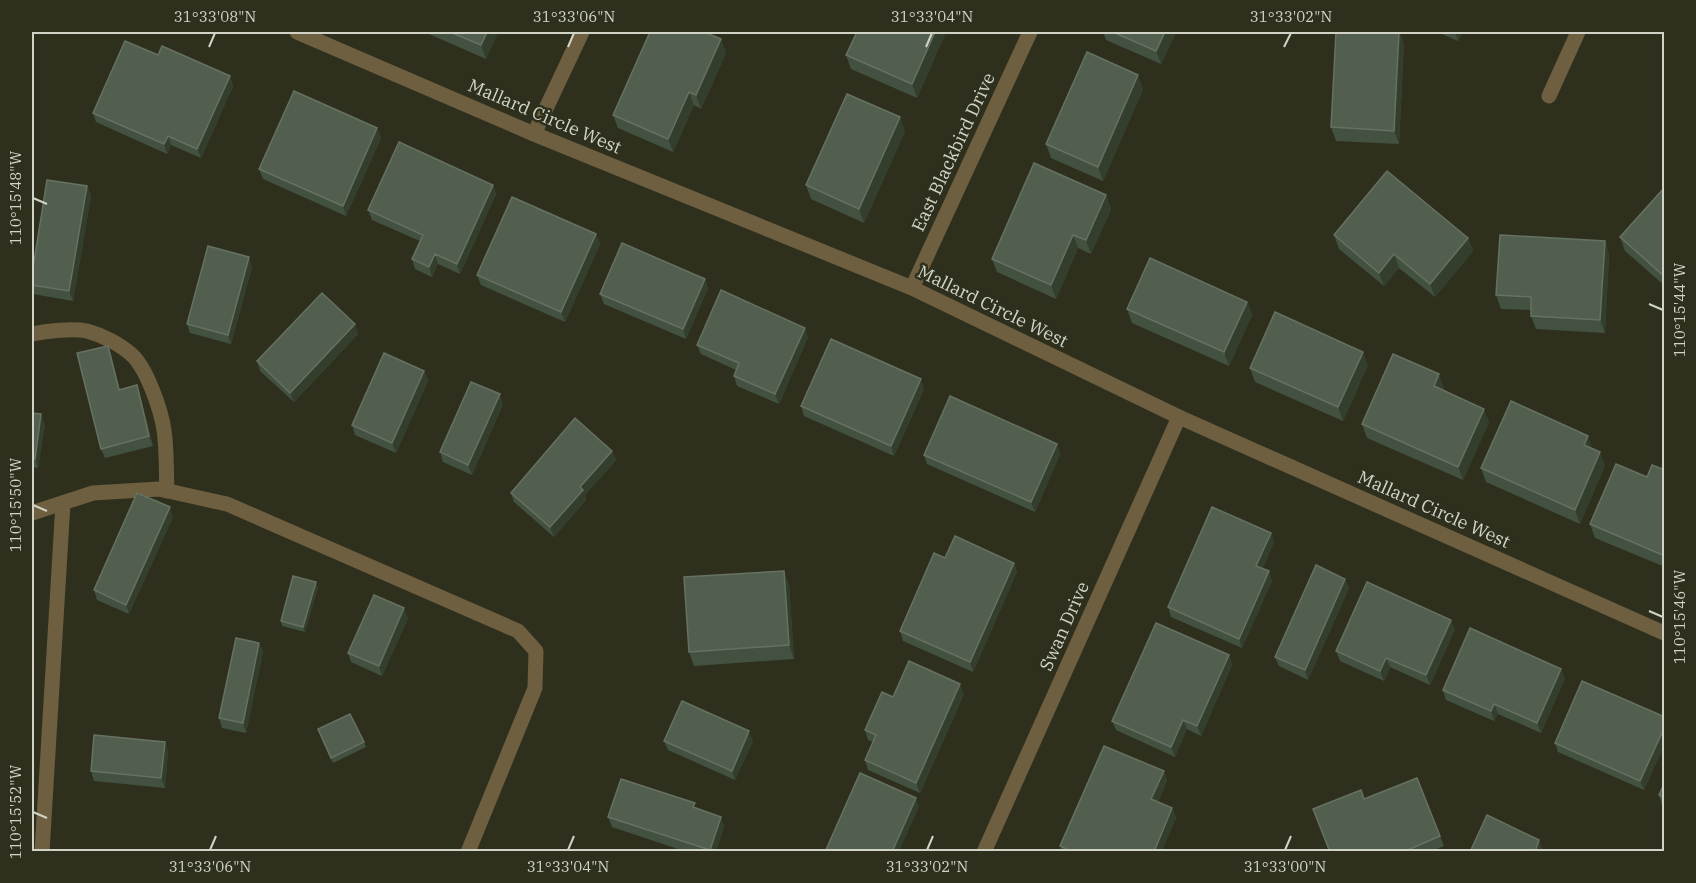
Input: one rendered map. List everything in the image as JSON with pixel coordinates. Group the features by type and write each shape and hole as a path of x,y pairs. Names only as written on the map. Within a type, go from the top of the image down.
{"street":[{"name":"Mallard Circle West","path":"297,32 534,134 912,288 1179,417 1665,633"},
{"path":"534,134 582,32"},
{"name":"East Blackbird Drive","path":"912,288 1030,32"},
{"path":"1549,96 1578,32"},
{"path":"32,334 45,331 86,331 111,340 133,356 146,376 164,430 166,491"},
{"name":"Swan Drive","path":"984,852 1179,417"},
{"path":"32,513 93,493 159,489 227,504 518,631 536,651 536,688 468,852"},
{"path":"42,852 63,502"}],"building":[{"path":"450,32 487,32 481,45"},
{"path":"650,32 704,32 721,39 696,95 689,92 668,139 613,115"},
{"path":"857,32 935,32 912,84 846,55"},
{"path":"1113,32 1165,32 1156,51"},
{"path":"1336,32 1399,32 1394,131 1331,127"},
{"path":"125,41 158,55 162,46 230,76 197,149 168,136 164,144 93,113"},
{"path":"1087,52 1138,75 1098,167 1046,144"},
{"path":"294,91 377,128 343,206 259,169"},
{"path":"847,94 900,117 859,209 806,185"},
{"path":"399,142 493,185 457,264 435,254 429,267 412,259 423,235 368,210"},
{"path":"1034,163 1106,195 1086,240 1073,235 1051,285 992,259"},
{"path":"1387,171 1468,238 1430,284 1394,254 1379,273 1334,235"},
{"path":"47,180 87,186 69,291 32,285"},
{"path":"1665,187 1665,277 1620,237"},
{"path":"512,197 596,234 561,312 477,275"},
{"path":"1500,235 1605,241 1600,320 1531,316 1531,297 1496,295"},
{"path":"622,243 705,279 683,329 600,294"},
{"path":"208,246 249,257 228,335 187,324"},
{"path":"1150,258 1247,302 1224,352 1127,309"},
{"path":"721,290 805,328 775,394 734,376 739,363 697,345"},
{"path":"322,293 355,324 290,393 257,361"},
{"path":"1275,312 1363,352 1338,407 1250,368"},
{"path":"831,339 921,379 891,446 801,406"},
{"path":"108,346 119,390 137,385 149,436 101,449 77,353"},
{"path":"384,353 424,371 392,443 352,425"},
{"path":"1393,354 1439,374 1434,386 1484,409 1458,467 1362,424"},
{"path":"471,382 500,394 468,465 440,452"},
{"path":"950,396 1057,444 1031,502 924,455"},
{"path":"1511,401 1588,436 1584,445 1600,452 1575,510 1481,468"},
{"path":"32,413 41,414 35,459 32,458"},
{"path":"575,418 612,451 580,487 583,490 550,527 511,493"},
{"path":"1616,464 1647,477 1652,465 1665,470 1665,556 1590,524"},
{"path":"137,493 170,507 126,605 94,590"},
{"path":"1212,507 1271,533 1256,566 1269,571 1239,639 1168,607"},
{"path":"955,536 1014,563 970,662 900,631 934,553 945,558"},
{"path":"1316,565 1345,579 1305,670 1275,657"},
{"path":"784,571 789,645 689,652 684,577"},
{"path":"293,576 316,582 303,627 281,621"},
{"path":"1367,582 1451,620 1426,675 1386,658 1380,671 1336,651"},
{"path":"374,595 404,608 379,666 348,653"},
{"path":"1156,623 1229,655 1197,726 1183,720 1171,747 1112,721"},
{"path":"1470,628 1561,669 1537,723 1494,704 1491,711 1443,690"},
{"path":"236,638 259,643 243,723 219,718"},
{"path":"909,661 960,684 916,783 865,760 876,735 865,730 882,692 893,697"},
{"path":"1582,681 1665,717 1665,726 1640,781 1555,743"},
{"path":"682,701 749,731 732,771 664,741"},
{"path":"350,714 364,742 331,758 318,729"},
{"path":"94,735 165,742 161,778 91,771"},
{"path":"1104,746 1164,771 1151,799 1172,808 1154,852 1073,852 1060,846"},
{"path":"860,773 916,798 892,852 825,852"},
{"path":"1417,778 1440,836 1403,852 1330,852 1313,809 1361,790 1364,799"},
{"path":"621,779 695,803 693,807 721,817 710,850 608,817"},
{"path":"1665,782 1665,798 1659,795"},
{"path":"1487,815 1539,840 1535,852 1470,852"}]}
